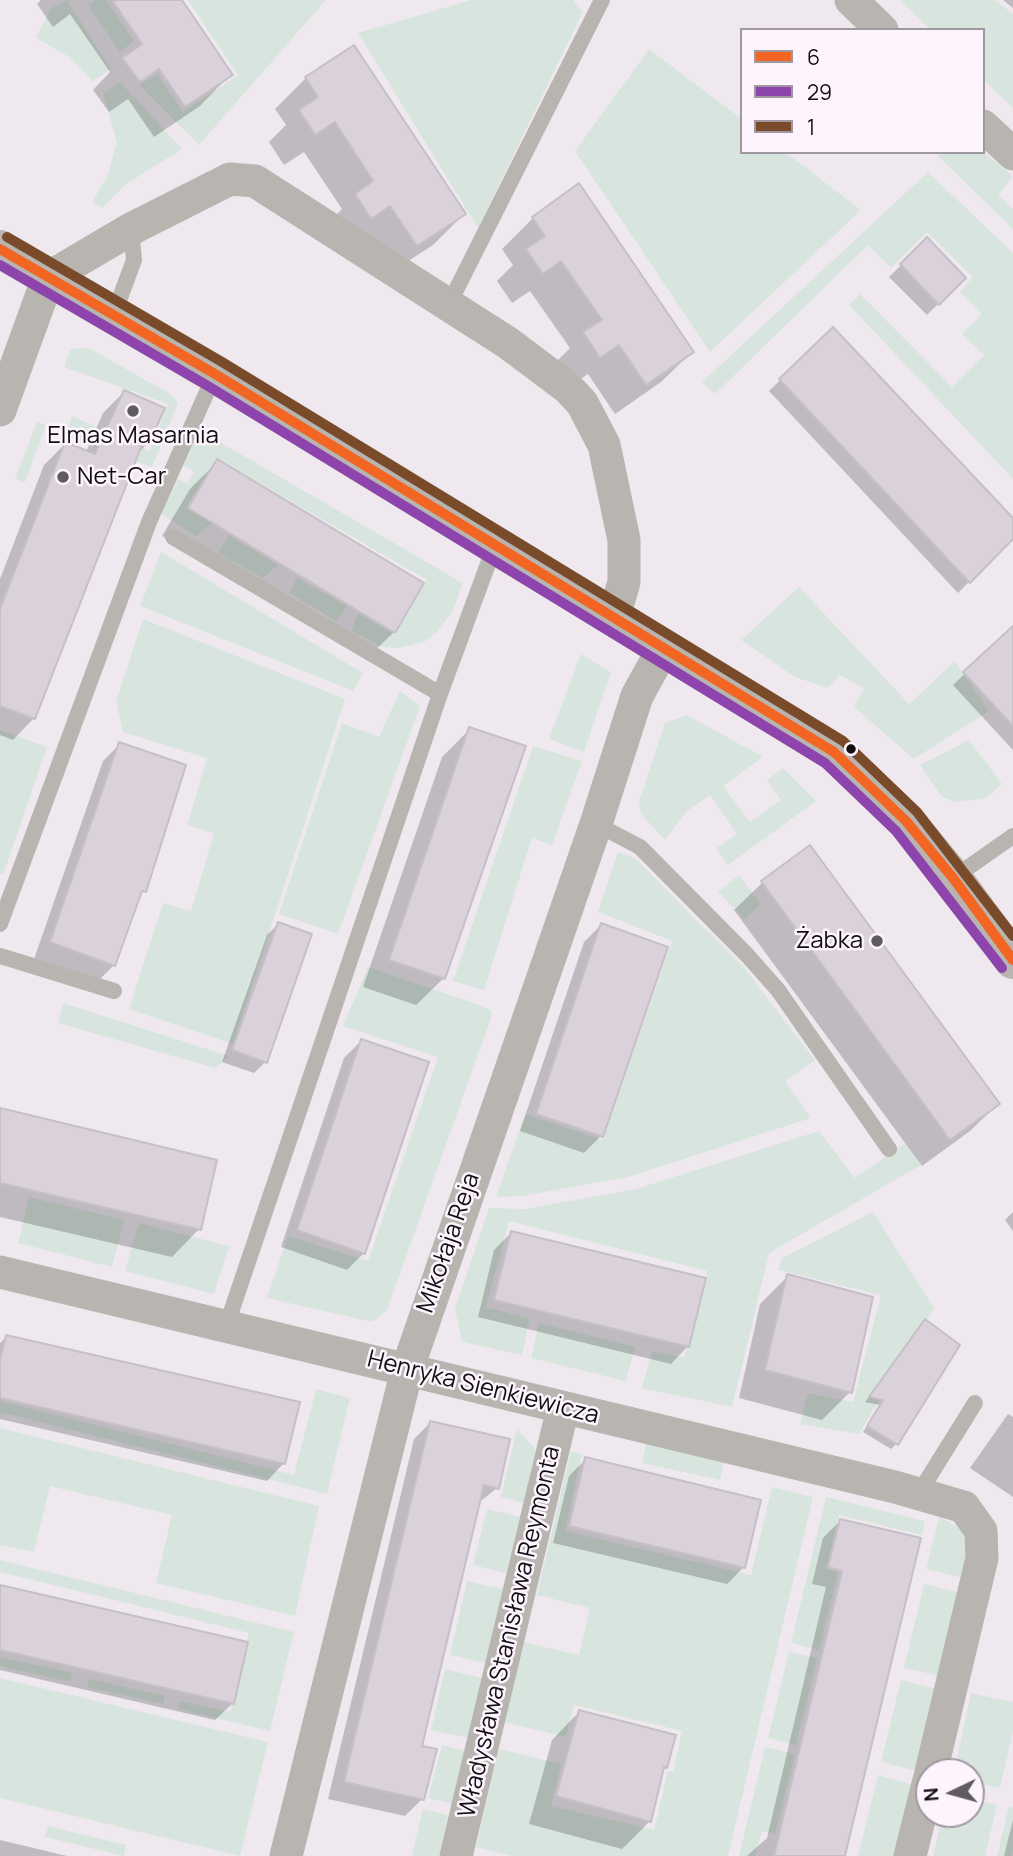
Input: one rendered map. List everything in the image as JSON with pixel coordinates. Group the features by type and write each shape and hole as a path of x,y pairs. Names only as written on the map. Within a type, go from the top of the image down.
{"street":[{"path":"851,0 880,28"},
{"path":"985,128 1013,154"},
{"path":"0,410 48,278 131,229 230,179 243,177 266,188 508,343 568,388 586,408 604,445 624,540 624,582 614,617"},
{"path":"0,248 215,374 834,752 906,821 953,878 1013,960"},
{"name":"Mikołaja Reja","path":"286,1856 407,1370 596,824 637,696 664,647"},
{"name":"Henryka Sienkiewicza","path":"0,1272 919,1493 964,1507 981,1531 982,1558 934,1758"},
{"name":"Władysława Stanisława Reymonta","path":"456,1856 563,1408"},
{"path":"910,1856 917,1828"}],"lane":[{"path":"448,306 602,0"},
{"path":"113,316 134,260 131,229"},
{"path":"0,924 149,522 215,374"},
{"path":"173,537 440,694"},
{"path":"226,1327 440,694 495,544"},
{"path":"596,824 640,847 778,990 889,1149"},
{"path":"953,878 1013,836"},
{"path":"0,956 114,991"},
{"path":"919,1493 975,1403"}],"shaded area":[{"path":"67,0 111,69 93,81 69,57 36,38 51,8"},
{"path":"95,0 106,0 134,41 120,52 88,5"},
{"path":"188,0 326,0 199,145 139,85 157,74 183,112 238,75"},
{"path":"471,0 573,0 583,12 478,228 358,33"},
{"path":"900,0 995,0 1013,14 1013,108 985,81 985,28 929,28"},
{"path":"649,49 740,117 740,154 788,154 861,210 710,352 575,151"},
{"path":"120,82 182,149 125,185 102,208 92,202 107,177 117,142 103,94"},
{"path":"985,154 1013,176 998,195 1013,209 1013,229 938,156"},
{"path":"928,172 1013,253 1013,479 849,305 860,294 952,387 984,355 962,334 982,314 960,292 973,277 927,232 891,268 868,245 715,394 702,382"},
{"path":"89,348 172,395 178,403 152,467 65,437 72,416 150,451 168,404 64,367 70,350"},
{"path":"37,422 46,425 25,482 15,479"},
{"path":"199,430 463,583 453,610 436,633 424,642 398,648 382,647 351,631 358,613 395,635 427,580 216,458 186,508 212,523 197,536 161,514 178,479 188,484 194,472 183,465"},
{"path":"229,535 278,565 263,578 218,553"},
{"path":"161,552 363,673 353,691 140,606"},
{"path":"297,578 347,606 336,621 289,593"},
{"path":"799,587 909,704 955,661 989,711 914,759 854,707 864,688 840,675 827,688 795,677 741,640"},
{"path":"143,619 345,699 233,1044 129,1009 163,903 191,911 214,833 187,825 207,758 123,732 116,701"},
{"path":"581,654 611,672 584,752 549,739"},
{"path":"400,691 420,706 338,934 279,914 342,723 379,737"},
{"path":"687,715 763,757 723,786 750,822 781,800 767,780 783,768 816,801 728,865 716,848 737,834 710,795 686,812 665,840 641,814 639,802 665,723"},
{"path":"0,730 47,747 3,875 0,874"},
{"path":"969,740 1002,784 986,798 956,802 942,797 920,765"},
{"path":"533,746 582,761 552,845 532,838 484,990 453,981"},
{"path":"618,852 635,858 745,969 815,1060 785,1081 811,1118 628,1177 522,1196 496,1197 525,1114 603,1140 672,941 598,912"},
{"path":"739,875 761,904 745,919 718,892"},
{"path":"368,967 491,1011 491,1018 387,1310 372,1322 267,1298 288,1236 368,1261 438,1057 343,1026"},
{"path":"63,1003 229,1056 215,1068 58,1023"},
{"path":"819,1131 855,1178 905,1143 921,1165 769,1253 732,1407 642,1388 652,1351 684,1358 707,1271 509,1221 486,1307 530,1319 522,1355 462,1342 455,1309 489,1208 525,1209 636,1189"},
{"path":"29,1197 124,1220 112,1267 18,1243"},
{"path":"873,1212 934,1308 859,1434 800,1424 808,1393 853,1402 881,1295 778,1270 782,1258"},
{"path":"139,1223 229,1246 214,1294 125,1271"},
{"path":"539,1323 635,1347 626,1381 531,1358"},
{"path":"316,1389 350,1398 327,1494 0,1412 0,1401 294,1475"},
{"path":"0,1428 319,1506 295,1616 156,1583 172,1515 50,1486 34,1552 0,1545"},
{"path":"517,1429 536,1450 524,1503 501,1497"},
{"path":"647,1440 725,1457 720,1480 642,1463"},
{"path":"571,1451 582,1454 565,1531 751,1575 772,1487 813,1497 728,1856 512,1856 476,1847 499,1749 561,1764 551,1806 654,1830 668,1771 673,1772 682,1731 574,1705 566,1737 504,1722 523,1642 579,1655 590,1608 537,1595"},
{"path":"826,1497 925,1521 922,1535 839,1515 826,1569 838,1572 819,1650 791,1643"},
{"path":"487,1509 520,1517 506,1573 473,1565"},
{"path":"939,1517 963,1530 968,1542 965,1578 926,1569"},
{"path":"0,1560 294,1632 270,1731 178,1709 180,1701 230,1712 249,1633 0,1572"},
{"path":"467,1581 503,1589 486,1663 450,1655"},
{"path":"924,1584 961,1593 940,1676 904,1668"},
{"path":"789,1652 817,1658 796,1745 768,1738"},
{"path":"0,1657 72,1673 71,1682 0,1666"},
{"path":"445,1669 482,1678 468,1738 431,1730"},
{"path":"0,1678 268,1742 240,1856 0,1798"},
{"path":"89,1679 165,1696 163,1704 87,1687"},
{"path":"901,1680 937,1689 920,1758 915,1758 915,1770 881,1762"},
{"path":"971,1693 1013,1702 1013,1731 1000,1788 985,1785 985,1758 957,1758"},
{"path":"442,1745 465,1751 452,1804 428,1798"},
{"path":"765,1747 795,1754 775,1834 762,1831 755,1856 739,1856"},
{"path":"878,1775 914,1785 896,1856 858,1856"},
{"path":"985,1802 997,1805 985,1856 933,1856 940,1828 985,1828"},
{"path":"1009,1806 1013,1807 1013,1849 1011,1856 997,1856"},
{"path":"423,1809 448,1815 439,1856 412,1856"},
{"path":"48,1826 126,1845 124,1856 45,1837"}],"building":[{"path":"112,0 182,0 233,75 185,107 159,69 140,82 122,58 142,44"},
{"path":"354,45 466,214 417,246 390,206 371,219 355,194 373,181 335,122 315,135 299,110 318,97 305,77"},
{"path":"579,183 694,352 646,385 619,345 600,358 583,332 602,320 561,261 543,274 526,249 545,236 532,217"},
{"path":"927,237 966,278 939,305 900,264"},
{"path":"833,327 1013,518 1013,539 970,583 779,379"},
{"path":"124,390 165,408 149,444 143,442 35,719 0,706 0,609 65,442 95,454"},
{"path":"217,459 424,583 395,633 188,508"},
{"path":"1013,626 1013,726 963,672"},
{"path":"469,727 526,746 445,979 389,960"},
{"path":"119,742 186,765 146,892 142,891 115,966 50,942"},
{"path":"810,845 1000,1104 950,1140 761,881"},
{"path":"278,922 312,934 267,1063 232,1050"},
{"path":"601,923 668,947 603,1137 536,1114"},
{"path":"361,1039 429,1062 365,1254 297,1230"},
{"path":"0,1108 217,1160 201,1230 0,1183"},
{"path":"511,1231 706,1278 689,1347 494,1300"},
{"path":"787,1274 873,1297 852,1393 765,1370"},
{"path":"925,1319 960,1345 898,1445 867,1426 883,1400 869,1397"},
{"path":"6,1335 300,1402 285,1464 0,1398 0,1360"},
{"path":"430,1421 510,1439 499,1489 484,1485 422,1746 437,1749 424,1800 344,1782"},
{"path":"585,1457 761,1500 745,1568 569,1526"},
{"path":"840,1519 921,1538 845,1856 774,1856 842,1571 828,1567"},
{"path":"0,1585 248,1642 234,1704 0,1650"},
{"path":"579,1710 676,1735 667,1768 664,1767 651,1822 556,1796"}],"transit line":[{"name":"1","path":"7,237 222,362 843,741 917,812 1013,936"},
{"name":"6","path":"0,249 215,374 834,752 906,821 953,878 1013,960"},
{"name":"29","path":"0,265 208,386 825,763 896,831 1002,968"}],"place":[{"name":"Elmas Masarnia","path":"133,411"},
{"name":"Net-Car","path":"63,477"},
{"name":"Żabka","path":"877,941"}]}
